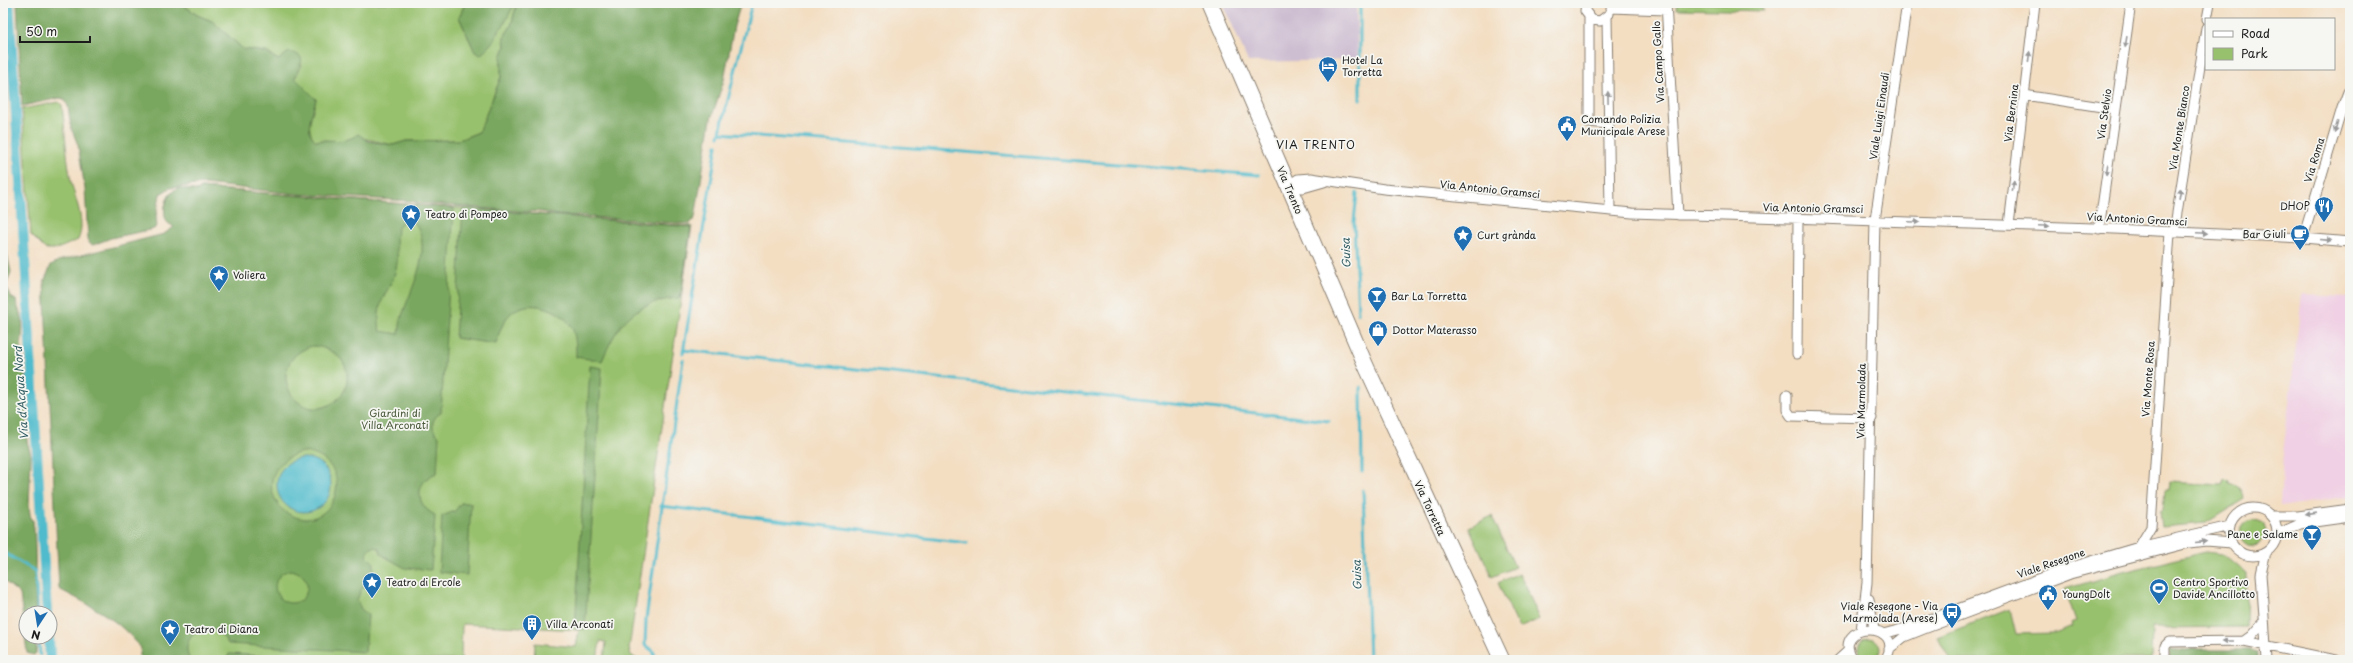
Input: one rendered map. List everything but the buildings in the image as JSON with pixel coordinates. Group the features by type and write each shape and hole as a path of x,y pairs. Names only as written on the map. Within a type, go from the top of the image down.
{"main road":[{"name":"Via Trento","path":"1210,3 1361,354"},
{"name":"Via Torretta","path":"1361,354 1502,660"}],"street":[{"path":"1586,3 1585,11 1589,18 1589,122 1608,124"},
{"name":"Viale Luigi Einaudi","path":"1875,220 1907,3"},
{"name":"Via Bernina","path":"2008,225 2036,3"},
{"name":"Via Stelvio","path":"2099,229 2131,3"},
{"path":"2208,18 2210,3"},
{"path":"1610,211 1607,17 1610,5 1666,6"},
{"name":"Via Campo Gallo","path":"1666,6 1678,216"},
{"path":"1589,18 1600,21 1607,17"},
{"name":"Via Monte Bianco","path":"2172,232 2205,34"},
{"name":"Via Roma","path":"2302,238 2349,90"},
{"path":"2024,95 2115,109"},
{"name":"Via Antonio Gramsci","path":"1288,186 1303,188 1324,182 1610,211 1678,216 1875,220 2008,225 2302,238 2350,242"},
{"path":"1797,354 1798,219"},
{"name":"Via Marmolada","path":"1861,630 1867,583 1872,418 1875,220"},
{"name":"Via Monte Rosa","path":"2139,547 2151,527 2166,289 2172,232"},
{"path":"1788,395 1787,410 1791,416 1872,418"},
{"path":"2266,552 2250,556 2242,553 2232,543 2230,526 2237,514 2249,508 2265,511 2272,516 2277,528 2276,541 2266,552 2261,574 2267,660"},
{"path":"2272,516 2298,516 2350,509"},
{"path":"2277,534 2300,524 2350,517"},
{"name":"Viale Resegone","path":"1861,630 1878,632 1909,627 2068,568 2139,547 2230,526"},
{"path":"2151,527 2160,536 2168,540"},
{"name":"Viale Resegone","path":"1889,650 1904,638 1924,629 2070,574 2189,543 2216,541 2232,543"},
{"path":"2250,556 2261,574"},
{"name":"Via Marmolada","path":"1867,583 1878,632 1888,643 1889,650"},
{"path":"2244,641 2264,622"},
{"path":"1838,660 1849,650 1852,638 1861,630"},
{"path":"2165,660 2166,646 2169,642 2244,641 2336,660"},
{"path":"1849,650 1853,660"},
{"path":"1885,660 1889,650"}],"shaded area":[{"path":"1223,3 1356,3 1358,60 1248,62"},
{"path":"2302,295 2350,297 2350,496 2280,507 2283,453"}],"green space":[{"path":"17,3 176,3 185,6 197,15 212,21 243,49 266,52 278,60 289,52 299,56 301,62 295,78 316,99 309,127 312,137 316,141 343,140 358,134 368,141 393,145 406,141 459,140 479,132 501,77 501,58 505,46 504,37 511,26 517,3 520,3 520,5 522,3 741,3 734,26 724,80 711,119 695,218 690,224 560,215 410,201 297,194 204,184 170,188 160,194 156,216 157,226 154,229 111,238 93,245 89,243 88,238 85,189 78,145 71,128 68,106 64,99 60,98 22,106"},
{"path":"176,3 463,3 464,6 459,17 475,52 495,39 517,3 511,26 504,37 505,46 501,58 501,77 479,132 459,140 406,141 393,145 362,138 353,138 338,142 323,140 316,141 312,137 309,127 316,99 295,78 302,65 278,60 266,52 243,49 212,21 197,15 185,6"},
{"path":"463,3 515,3 503,26 498,31 495,39 481,55 475,52 459,17 464,6"},
{"path":"1677,3 1758,3 1764,11 1677,9"},
{"path":"59,102 62,105 69,167 81,224 78,240 57,249 45,249 31,235 22,109"},
{"name":"Giardini di Villa Arconati","path":"180,188 199,191 200,188 692,226 629,649 631,655 638,660 604,660 606,642 600,641 597,660 534,660 535,643 576,647 579,630 462,624 461,660 152,660 197,231 170,224 167,220 165,209 168,198 171,193"},
{"path":"180,188 199,191 200,188 454,208 441,413 435,418 433,424 434,430 439,436 437,473 424,481 420,493 423,505 428,511 435,515 431,570 405,568 382,555 379,548 374,547 369,549 367,556 374,563 373,585 362,588 357,600 361,609 368,615 365,652 228,644 222,635 206,629 198,631 188,642 187,651 190,660 139,660 141,648 114,621 59,589 44,282 51,265 58,261 164,234 174,227 167,222 165,218 165,208 166,202 175,190","holes":["407,220 415,223 420,233 422,245 419,270 402,316 399,334 380,331 379,319 382,302 395,273 397,263 396,234 400,224","312,346 321,347 336,354 345,366 347,374 347,382 344,391 338,399 331,404 317,408 305,406 295,399 288,389 286,377 289,365 297,354","303,452 320,457 331,467 336,479 336,492 331,504 322,514 310,519 295,517 285,512 281,509 273,495 272,479 275,471 286,459","291,570 297,572 305,578 307,582 306,592 300,601 291,603 284,602 279,597 276,592 275,585 278,578 283,573"]},
{"path":"463,208 691,227 680,298 664,300 651,304 630,316 615,335 602,361 576,357 575,337 569,323 556,312 539,306 523,307 511,313 502,325 496,344 455,338"},
{"path":"3,217 4,239 11,272 6,286 12,298 16,300 23,325 21,359 25,375 27,441 31,455 29,507 31,520 33,520 34,532 36,605 21,605 20,594 3,580"},
{"path":"590,366 602,368 585,629 575,630"},
{"path":"2224,479 2229,480 2229,483 2239,488 2244,499 2206,523 2162,527 2160,512 2163,511 2165,490 2168,490 2169,482 2222,485"},
{"path":"461,503 471,503 467,575 439,572 442,516 455,511"},
{"path":"1492,516 1515,567 1492,577 1469,527"},
{"path":"2253,520 2262,524 2266,533 2262,542 2253,546 2244,542 2240,533 2244,524"},
{"name":"Centro Sportivo Davide Ancillotto","path":"2206,552 2223,554 2247,574 2246,627 2152,628 2151,660 1951,660 1937,637 2010,609 2016,634 2055,633 2071,626 2070,623 2076,621 2065,589 2123,572"},
{"path":"1519,573 1540,619 1519,628 1498,583"},
{"path":"1869,638 1877,641 1880,649 1877,657 1869,660 1861,657 1858,649 1861,641"},
{"path":"26,645 36,645 36,653 34,655 27,653"},
{"path":"2169,650 2251,650 2257,652 2257,659 2170,660"},
{"path":"229,654 338,660 226,660"}],"water":[{"path":"299,458 309,458 319,462 327,470 331,480 331,490 327,500 319,508 309,512 299,512 289,508 281,500 277,490 277,480 281,470 289,462"}],"waterway":[{"name":"Via d'Acqua Nord","path":"9,3 47,605"},
{"path":"719,136 752,3"},
{"name":"Guisa","path":"1360,3 1360,99"},
{"path":"720,133 1259,175"},
{"path":"683,353 717,145"},
{"name":"Guisa","path":"1357,193 1354,222 1358,313"},
{"path":"683,350 1329,421"},
{"path":"655,656 653,651 645,645 646,619 683,360"},
{"name":"Guisa","path":"1361,387 1362,472"},
{"name":"Guisa","path":"1363,490 1369,660"},
{"path":"661,506 967,543"},
{"path":"3,552 35,571 37,605"},
{"path":"39,645 40,655"},
{"name":"Via d'Acqua Nord","path":"49,645 50,660"}],"place":[{"name":"Hotel La Torretta","path":"1328,83"},
{"name":"Comando Polizia Municipale Arese","path":"1567,142"},
{"name":"DHOP","path":"2324,223"},
{"name":"Teatro di Pompeo","path":"411,231"},
{"name":"Bar Giuli","path":"2300,251"},
{"name":"Curt grànda","path":"1463,252"},
{"name":"Voliera","path":"219,292"},
{"name":"Bar La Torretta","path":"1377,313"},
{"name":"Dottor Materasso","path":"1378,347"},
{"name":"Pane e Salame","path":"2312,551"},
{"name":"Teatro di Ercole","path":"372,599"},
{"name":"Centro Sportivo Davide Ancillotto","path":"2159,605"},
{"name":"YoungDoIt","path":"2048,611"},
{"name":"Viale Resegone - Via Marmolada (Arese)","path":"1952,629"},
{"name":"Villa Arconati","path":"532,641"},
{"name":"Teatro di Diana","path":"170,646"}],"district":[{"name":"VIA TRENTO","path":"1316,145"}]}
